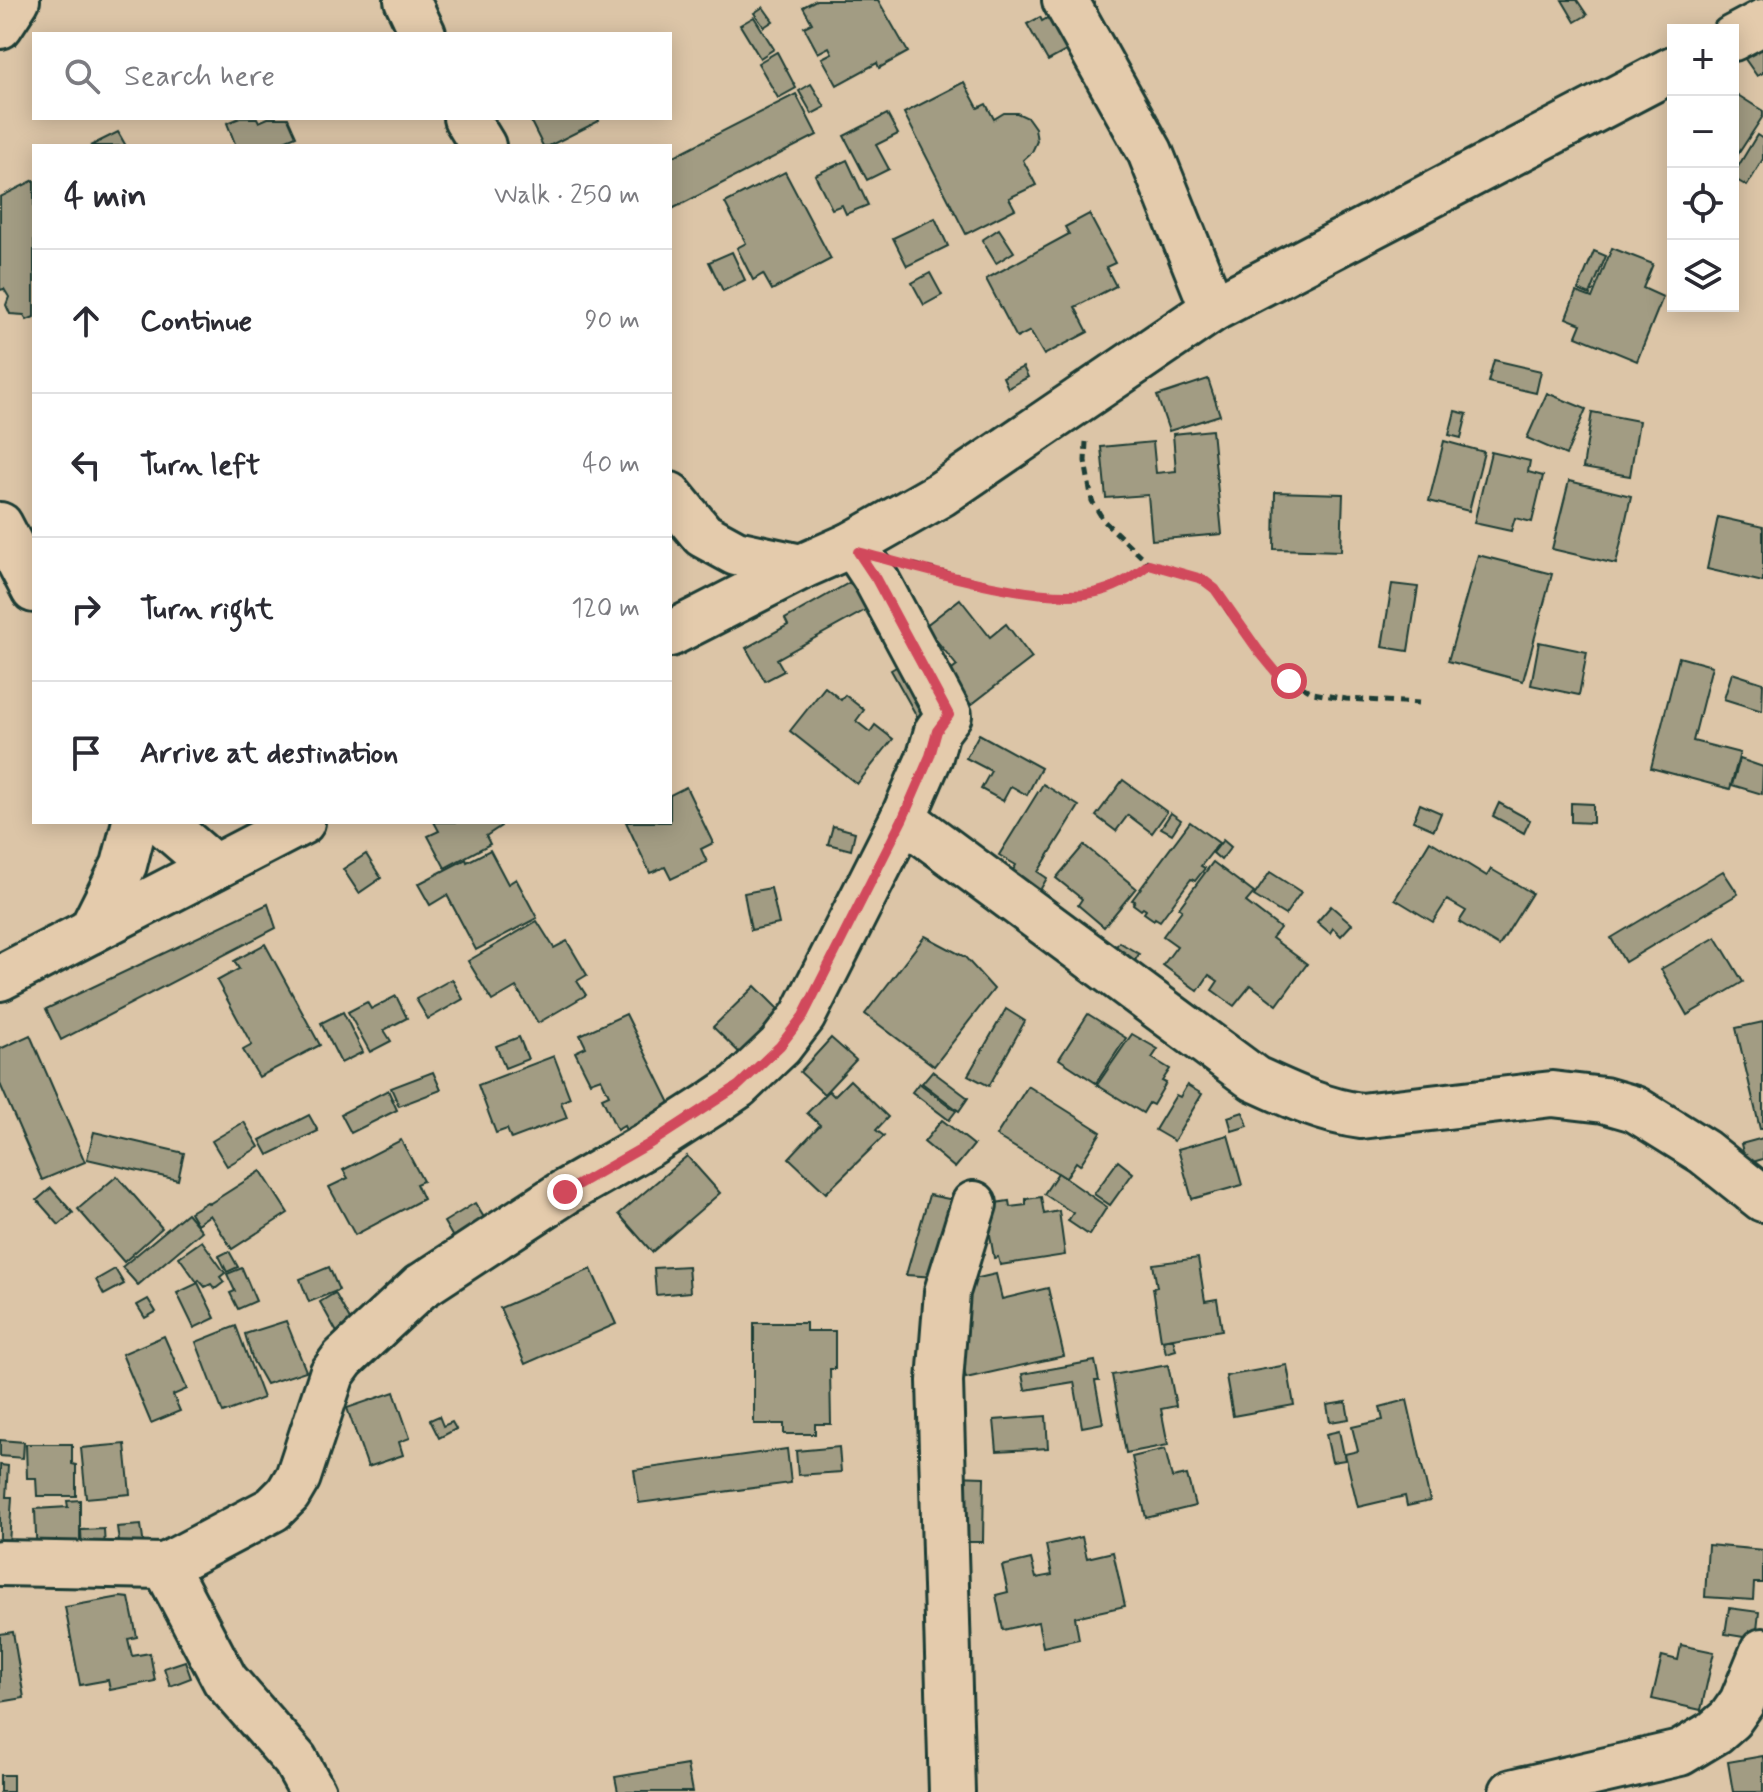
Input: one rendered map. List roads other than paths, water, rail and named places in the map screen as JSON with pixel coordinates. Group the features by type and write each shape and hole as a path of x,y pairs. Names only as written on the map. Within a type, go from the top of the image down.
{"street":[{"path":"0,26 17,0"},
{"path":"407,0 422,32"},
{"path":"1065,0 1150,152 1213,309"},
{"path":"1739,35 1763,22"},
{"path":"672,633 801,567 856,548 941,494 1213,309 1667,72"},
{"path":"467,120 482,144"},
{"path":"672,497 703,535 736,553 801,567"},
{"path":"0,525 32,586"},
{"path":"0,1563 165,1566 273,1509 288,1494 298,1477 332,1374 343,1359 420,1287 565,1192 649,1144 727,1093 780,1046 803,1016 903,818 930,756 937,731 949,715 856,548"},
{"path":"903,818 1255,1079 1279,1090 1332,1113 1361,1116 1552,1094 1604,1100 1635,1109 1704,1152 1763,1199"},
{"path":"91,931 124,865 134,824"},
{"path":"164,824 214,867"},
{"path":"0,978 298,824"},
{"path":"952,1792 940,1381 947,1292 974,1204"},
{"path":"165,1566 225,1680 295,1760 313,1792"},
{"path":"1512,1792 1680,1753 1730,1719 1742,1702 1763,1651"}]}
